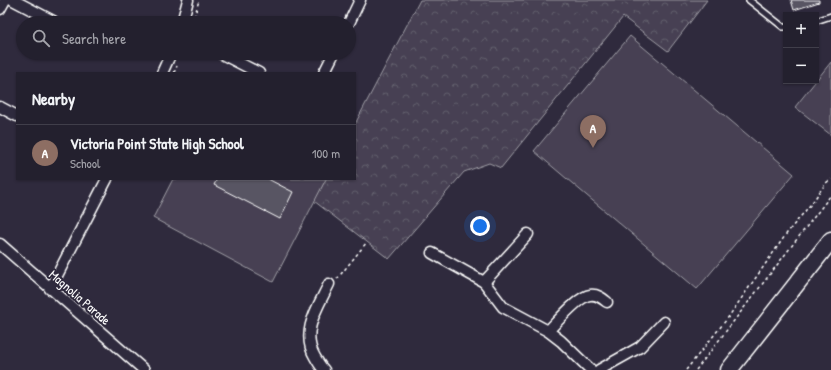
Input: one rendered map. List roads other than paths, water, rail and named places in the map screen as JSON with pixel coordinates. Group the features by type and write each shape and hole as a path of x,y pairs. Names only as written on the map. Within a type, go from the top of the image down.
{"highway":[{"path":"729,370 831,240"}],"street":[{"path":"0,9 5,0"},
{"path":"13,0 43,16"},
{"path":"184,16 188,0"},
{"path":"352,16 360,0"},
{"path":"162,72 168,60"},
{"path":"234,60 257,72"},
{"path":"324,72 330,60"},
{"path":"0,107 16,115"},
{"path":"50,289 106,180"},
{"path":"484,282 528,234"},
{"name":"Magnolia Parade","path":"0,244 144,370"},
{"path":"432,253 484,282 503,307 548,331 561,341 591,370"},
{"path":"324,370 312,352 309,337 312,319 329,284"},
{"path":"548,331 580,299 589,295 600,296 607,302"},
{"path":"599,370 640,347 664,322"}],"lane":[{"path":"749,0 783,27"},
{"path":"819,20 831,16"}],"place":[{"name":"Victoria Point State High School","path":"593,148"}]}
